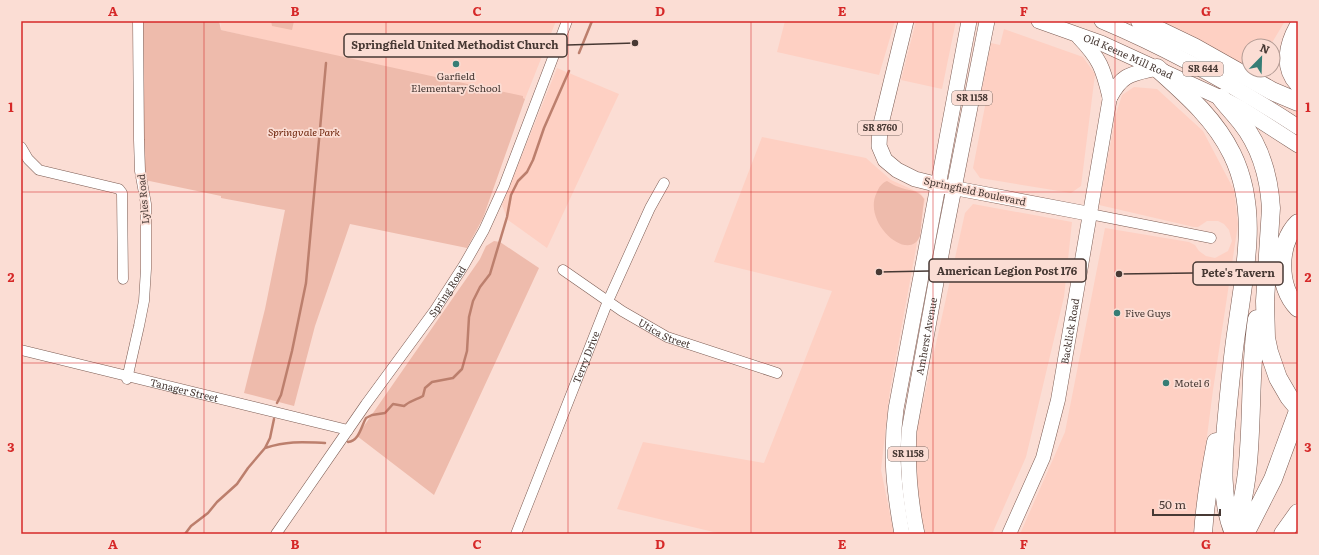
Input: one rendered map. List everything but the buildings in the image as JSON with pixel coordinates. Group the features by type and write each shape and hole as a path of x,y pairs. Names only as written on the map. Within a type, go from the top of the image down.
{"highway":[{"path":"1147,23 1194,47 1272,91 1298,102"},
{"path":"1298,27 1290,46 1288,58 1292,77 1298,83"},
{"path":"1157,68 1195,102 1215,126 1232,154 1242,179 1247,200 1249,236 1229,381 1204,509 1203,534"},
{"path":"1221,98 1256,144 1266,170 1270,195 1265,301 1266,338 1268,352 1278,378 1296,408 1273,479 1245,534"},
{"path":"1298,223 1290,233 1287,241 1283,275 1289,297 1298,308"},
{"path":"1233,534 1240,511 1247,477 1255,328 1269,239"},
{"path":"1229,381 1224,478 1226,509 1233,534"},
{"path":"1284,534 1298,513"}],"main road":[{"name":"Springfield Boulevard","path":"906,21 880,128 879,146 885,160 897,170 915,179 938,185 1090,214"},
{"name":"Old Keene Mill Road","path":"1039,21 1101,43 1221,98 1242,109 1298,145"},
{"name":"Old Keene Mill Road","path":"1102,21 1141,38 1201,68 1243,92 1298,127"},
{"name":"Amherst Avenue","path":"902,534 893,475 894,429 968,25"},
{"name":"Amherst Avenue","path":"918,534 909,481 909,431 954,188 986,27"},
{"path":"1076,34 1092,51 1101,64 1110,97"},
{"path":"1110,97 1117,85 1128,76 1157,68"},
{"name":"Backlick Road","path":"1009,534 1037,473 1052,427 1058,400 1110,97"}],"street":[{"name":"Lyles Road","path":"127,377 142,314 146,269 146,204 140,171 139,140 138,21"},
{"name":"Spring Road","path":"276,534 348,430 435,310 464,265 484,230 504,186 567,21"},
{"path":"21,147 28,159 39,170 119,189 122,193 123,279"},
{"name":"Terry Drive","path":"516,534 608,301 650,208 664,183"},
{"name":"Springfield Boulevard","path":"1090,214 1212,238"},
{"name":"Utica Street","path":"563,270 628,315 667,336 777,373"},
{"name":"Tanager Street","path":"21,350 348,430"}],"shaded area":[{"name":"Garfield Elementary School","path":"220,21 556,21 525,99 221,30"},
{"path":"785,21 895,21 879,75 777,52"},
{"path":"916,21 956,21 942,89 901,80"},
{"path":"1156,21 1285,21 1275,38 1241,38 1241,64"},
{"path":"1004,29 1083,57 1095,74 1081,186 1071,193 980,178 973,168 986,101 980,99 991,43 1000,45"},
{"path":"557,68 619,94 547,248 508,220 502,205"},
{"path":"1134,87 1157,89 1203,131 1234,190 1238,224 1213,390 1196,521 1192,534 1020,534 1065,432 1105,228 1189,242 1195,245 1199,251 1206,256 1215,258 1228,251 1232,241 1229,230 1224,224 1218,221 1207,221 1198,227 1194,227 1099,205 1116,114 1122,95"},
{"path":"762,137 866,158 891,180 920,193 925,199 890,390 881,470 894,534 722,534 617,509 643,442 764,463 832,291 714,262"},
{"path":"973,204 1072,222 1064,297 1026,457 992,534 925,534 921,519 916,467 917,429 965,213"}],"green space":[{"name":"Springvale Park","path":"139,21 219,21 221,30 523,96 525,99 483,218 467,248 350,224 315,326 294,406 244,393 265,309 285,210 221,198 221,196 140,179"},
{"path":"271,21 294,21 292,30 272,26"},
{"path":"887,181 898,187 919,193 924,199 920,236 914,243 906,245 897,242 888,236 875,215 874,204 877,192 881,185"},
{"path":"494,241 500,242 539,268 434,495 357,436 480,259 486,246"}],"waterway":[{"path":"579,53 592,21"},
{"path":"277,403 281,395 292,351 306,283 326,63"},
{"path":"348,442 355,439 366,418 372,415 385,413 393,404 404,406 423,396 425,388 432,382 453,378 462,369 467,351 469,317 473,301 480,287 490,274 507,217 511,195 518,181 527,172 533,160 544,128 569,71"},
{"path":"185,534 191,526 208,513 217,502 237,484 265,448 270,438 274,419"},
{"path":"265,448 295,442 325,443"}],"place":[{"name":"Springfield United Methodist Church","path":"635,43"},
{"name":"Garfield Elementary School","path":"456,64"},
{"name":"American Legion Post 176","path":"879,272"},
{"name":"Pete's Tavern","path":"1119,274"},
{"name":"Five Guys","path":"1117,313"},
{"name":"Motel 6","path":"1166,383"}]}
